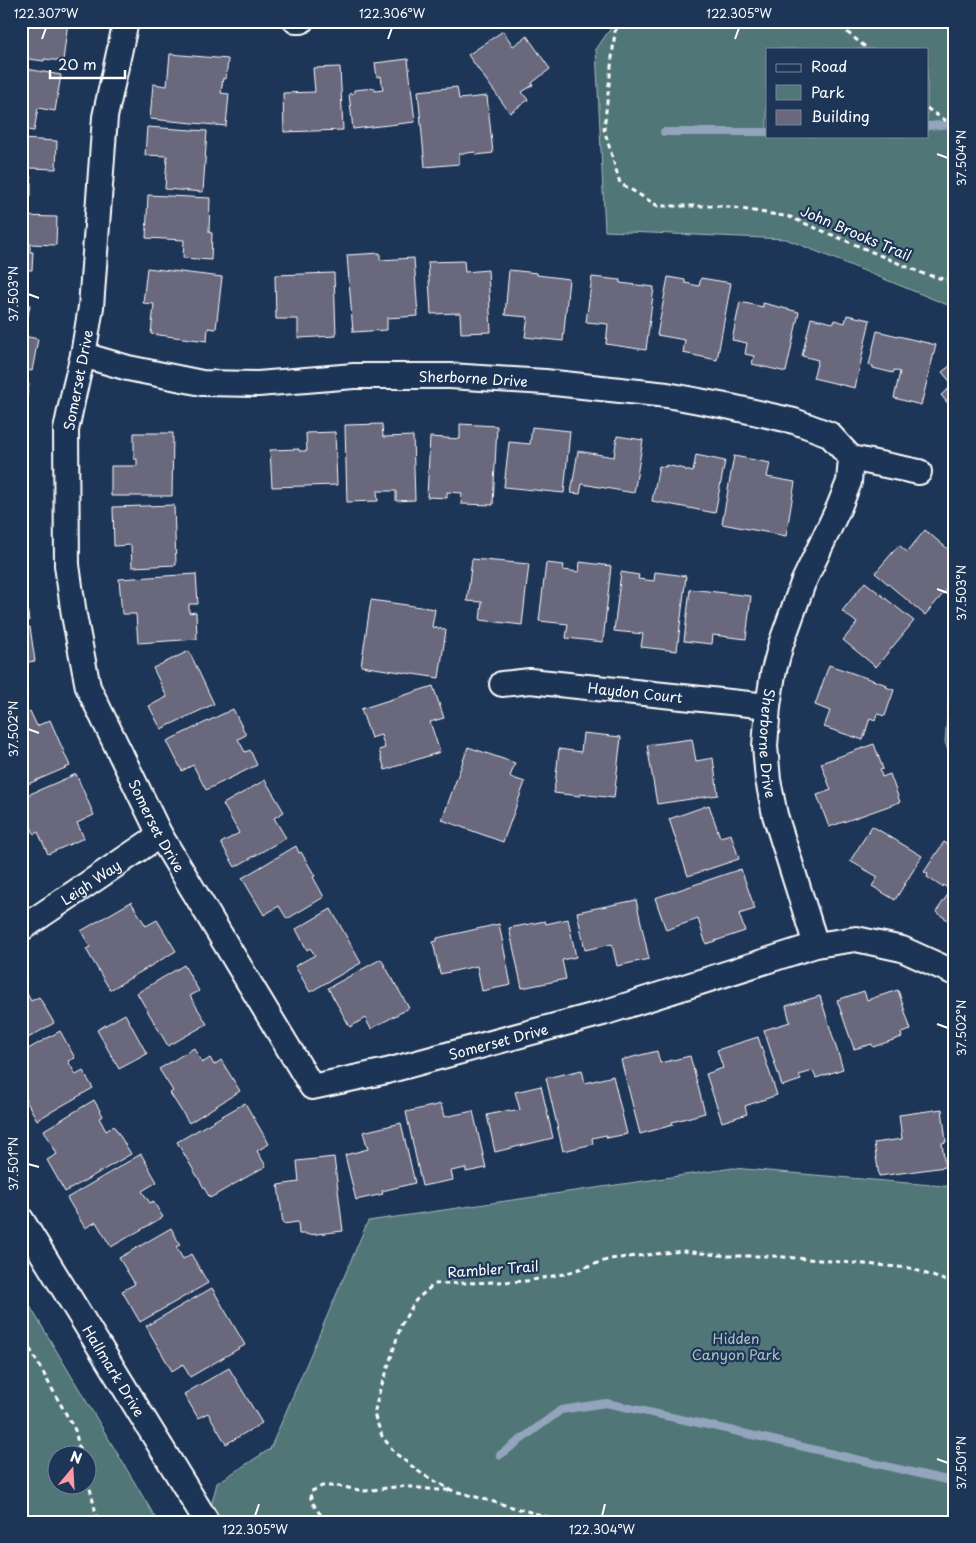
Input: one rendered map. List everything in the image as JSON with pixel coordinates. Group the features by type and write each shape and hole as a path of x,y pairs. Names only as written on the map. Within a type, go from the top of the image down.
{"street":[{"name":"Somerset Drive","path":"126,21 105,117 91,307 83,356 66,430 67,565 74,616 88,688 160,835 312,1087 387,1071 603,1013 816,946"},
{"path":"296,21 301,21"},
{"name":"Sherborne Drive","path":"83,356 128,368 202,383 258,384 354,376 450,376 545,382 667,395 794,421 829,434 851,458 848,482 839,507 804,583 781,644 773,674 764,746 774,815 816,946"},
{"path":"851,458 919,472"},
{"name":"Haydon Court","path":"502,684 530,681 768,706"},
{"name":"Leigh Way","path":"21,929 160,835"},
{"path":"816,946 856,939 902,949 955,973"},
{"name":"Hallmark Drive","path":"21,1219 207,1522"}],"path":[{"name":"John Brooks Trail","path":"622,21 614,31 604,129 620,183 658,206 723,206 790,217 924,274 955,282"},
{"path":"833,21 867,48"},
{"path":"928,109 955,126"},
{"name":"Rambler Trail","path":"566,1522 451,1490 422,1474 395,1453 382,1436 374,1414 401,1324 416,1300 434,1284 527,1281 564,1274 610,1259 682,1251 728,1256 781,1257 910,1268 955,1284"},
{"path":"21,1333 75,1430 79,1446"},
{"path":"326,1522 310,1497 310,1492 322,1486 337,1486 365,1491 402,1486 451,1490"},
{"path":"92,1496 98,1522"}],"green space":[{"path":"616,21 955,21 955,308 786,239 605,231 596,49"},
{"path":"955,648 955,770 945,742 953,650"},
{"name":"Hidden Canyon Park","path":"733,1168 955,1187 955,1522 207,1522 217,1483 270,1449 368,1221"},
{"path":"21,1291 158,1522 21,1522"}],"building":[{"path":"21,21 68,21 63,61 21,58"},
{"path":"515,21 573,21 572,29"},
{"path":"503,31 513,46 527,36 550,69 532,83 533,85 522,92 528,100 510,113 468,55"},
{"path":"170,54 228,59 226,79 223,78 221,93 229,94 226,126 150,119 153,84 167,86"},
{"path":"408,59 415,122 353,129 349,94 354,93 354,90 375,88 375,91 383,90 381,76 377,77 375,63"},
{"path":"340,67 343,130 284,132 283,93 315,92 313,68"},
{"path":"21,68 61,75 55,111 38,108 34,131 21,129"},
{"path":"457,87 459,99 487,96 493,153 476,155 475,152 459,154 459,164 425,167 418,91"},
{"path":"147,127 207,131 203,192 165,189 167,156 145,155"},
{"path":"21,139 57,141 56,169 29,168 28,177 31,177 31,196 28,196 28,202 21,201"},
{"path":"148,195 210,198 209,232 212,233 211,260 183,258 184,240 146,238"},
{"path":"21,216 57,217 56,245 30,244 30,252 33,252 32,270 25,270 24,284 21,284"},
{"path":"380,253 380,260 414,258 418,316 387,318 387,330 353,332 347,255"},
{"path":"464,261 465,272 488,270 491,332 461,333 460,313 431,314 428,262"},
{"path":"147,268 222,277 216,329 208,328 207,341 151,334 154,304 143,303"},
{"path":"509,270 569,279 563,341 525,337 528,317 505,315"},
{"path":"334,273 336,336 298,338 298,319 276,319 275,275"},
{"path":"592,277 654,287 646,350 606,344 608,324 586,322"},
{"path":"668,277 685,280 685,283 699,286 701,278 731,283 717,360 683,353 685,340 657,335"},
{"path":"740,302 763,307 763,303 799,312 786,372 752,364 754,356 745,354 747,343 732,340"},
{"path":"21,303 30,305 24,336 38,339 32,371 21,369"},
{"path":"847,315 870,320 855,388 813,378 818,360 802,356 811,318 833,323 834,320 845,323"},
{"path":"877,331 936,345 921,405 894,398 900,372 894,370 893,373 873,368 873,366 869,365"},
{"path":"955,362 955,412 941,395 953,385 942,372"},
{"path":"21,383 29,384 24,413 21,412"},
{"path":"382,424 383,437 413,436 415,500 396,501 396,491 377,491 378,501 347,502 345,425"},
{"path":"460,424 497,426 493,505 461,504 462,493 447,492 447,498 427,497 430,437 460,439"},
{"path":"532,427 570,431 564,493 504,487 509,442 530,444"},
{"path":"335,432 337,485 272,487 270,450 299,449 299,451 307,451 306,433"},
{"path":"134,433 173,433 172,496 111,496 111,466 137,466 137,459 134,459"},
{"path":"617,436 643,440 634,493 582,484 580,494 571,493 578,451 614,457"},
{"path":"696,455 725,461 715,513 652,501 659,466 666,467 666,465 693,472"},
{"path":"734,456 770,463 767,477 795,482 786,536 722,524"},
{"path":"21,471 24,471 23,499 21,499"},
{"path":"174,505 176,565 132,567 131,545 114,546 113,507"},
{"path":"925,530 955,555 955,580 925,615 875,573 899,545 907,552"},
{"path":"472,559 529,564 522,625 480,620 482,602 467,601"},
{"path":"580,562 611,566 603,642 566,638 568,624 539,621 546,563 564,565 563,570 579,572"},
{"path":"621,572 639,575 638,579 654,581 655,572 686,576 677,651 641,647 643,634 614,631"},
{"path":"196,574 198,604 189,604 189,613 196,612 197,639 138,643 136,614 122,614 119,579"},
{"path":"865,582 914,621 876,667 843,640 857,623 842,611"},
{"path":"24,585 29,621 21,622 21,586"},
{"path":"690,589 751,596 746,639 713,635 712,644 684,641"},
{"path":"371,600 435,609 432,627 446,630 439,678 361,666"},
{"path":"30,627 35,661 22,663 27,695 21,695 21,628"},
{"path":"189,651 214,704 161,729 149,706 167,697 153,668"},
{"path":"829,665 887,685 886,687 894,690 885,716 877,714 875,720 870,718 863,740 824,727 830,711 815,705"},
{"path":"433,686 444,718 430,722 440,752 385,770 379,750 385,748 381,735 371,738 361,709"},
{"path":"233,709 246,735 238,739 245,752 250,750 257,765 206,790 193,765 182,771 167,741"},
{"path":"30,711 37,726 50,720 70,766 21,787 21,715"},
{"path":"583,733 621,737 614,798 554,793 559,749 581,752"},
{"path":"692,739 696,761 713,758 718,795 657,804 647,745"},
{"path":"874,744 883,769 880,770 882,777 890,774 900,802 829,827 817,795 831,790 821,763"},
{"path":"468,747 515,763 510,777 525,782 503,842 442,820"},
{"path":"76,774 94,815 77,823 84,838 48,854 38,832 34,834 21,803 21,798"},
{"path":"265,780 284,812 274,818 286,838 235,867 221,843 239,833 223,804"},
{"path":"709,805 720,837 731,834 739,859 688,876 669,819"},
{"path":"872,826 922,856 895,900 872,886 878,877 850,861"},
{"path":"944,842 955,849 955,925 936,912 951,890 943,885 942,887 927,877 928,874 924,872"},
{"path":"296,846 315,876 313,877 324,897 287,919 279,906 264,915 242,878"},
{"path":"741,869 755,909 739,914 745,931 706,944 698,919 666,930 655,898"},
{"path":"636,900 649,959 617,966 612,944 585,950 577,912"},
{"path":"131,902 146,926 157,920 176,951 110,990 86,949 90,947 81,931"},
{"path":"331,909 361,963 310,992 295,966 315,955 310,948 307,950 296,929"},
{"path":"568,919 576,957 562,960 566,979 522,988 509,928 545,921 546,924"},
{"path":"499,924 511,985 482,991 477,966 440,974 433,942 437,941 437,938"},
{"path":"381,959 409,1008 371,1029 365,1018 350,1027 328,988"},
{"path":"184,965 199,991 190,996 207,1024 168,1046 137,993"},
{"path":"21,975 26,984 23,986 31,1001 39,997 54,1023 21,1042"},
{"path":"898,990 911,1030 901,1033 902,1037 873,1047 872,1044 854,1049 837,1000 864,991 867,1000"},
{"path":"820,996 843,1069 816,1078 813,1071 799,1075 801,1080 782,1086 764,1030 790,1022 786,1006"},
{"path":"125,1014 147,1054 119,1069 97,1030"},
{"path":"60,1031 75,1058 68,1061 76,1075 83,1071 93,1088 37,1120 23,1095 21,1095 21,1053"},
{"path":"758,1037 777,1095 745,1106 747,1114 722,1122 706,1074 723,1068 717,1050"},
{"path":"194,1048 202,1063 210,1058 214,1065 221,1060 240,1091 189,1123 170,1093 173,1091 159,1069"},
{"path":"657,1051 660,1063 690,1056 705,1113 672,1122 673,1125 640,1134 621,1060"},
{"path":"582,1070 585,1083 613,1076 627,1134 607,1138 606,1135 592,1138 593,1144 563,1151 546,1078"},
{"path":"541,1086 553,1138 495,1152 487,1115 520,1110 515,1092"},
{"path":"94,1100 103,1116 99,1118 106,1131 114,1126 131,1154 65,1192 47,1160 57,1154 44,1130"},
{"path":"245,1103 269,1144 257,1151 266,1166 210,1198 177,1142"},
{"path":"441,1104 444,1117 473,1111 486,1168 466,1172 466,1168 451,1171 453,1180 422,1186 406,1112"},
{"path":"942,1109 946,1142 942,1143 945,1167 879,1176 874,1143 902,1139 899,1115"},
{"path":"401,1123 415,1183 382,1191 383,1194 356,1200 345,1155 368,1149 363,1132"},
{"path":"141,1154 157,1182 142,1191 150,1203 153,1201 163,1217 111,1247 96,1222 85,1228 67,1198"},
{"path":"334,1157 343,1231 308,1235 299,1234 298,1222 283,1224 278,1185 299,1182 297,1161"},
{"path":"171,1228 180,1245 176,1247 183,1259 191,1254 208,1283 140,1322 122,1291 135,1284 119,1258"},
{"path":"212,1288 245,1345 190,1377 183,1364 172,1371 146,1326"},
{"path":"229,1368 262,1423 226,1444 208,1413 198,1418 184,1394"}],"waterway":[{"path":"928,126 955,124"},
{"path":"664,132 766,132"},
{"path":"500,1455 561,1410 606,1403 955,1482"}]}
